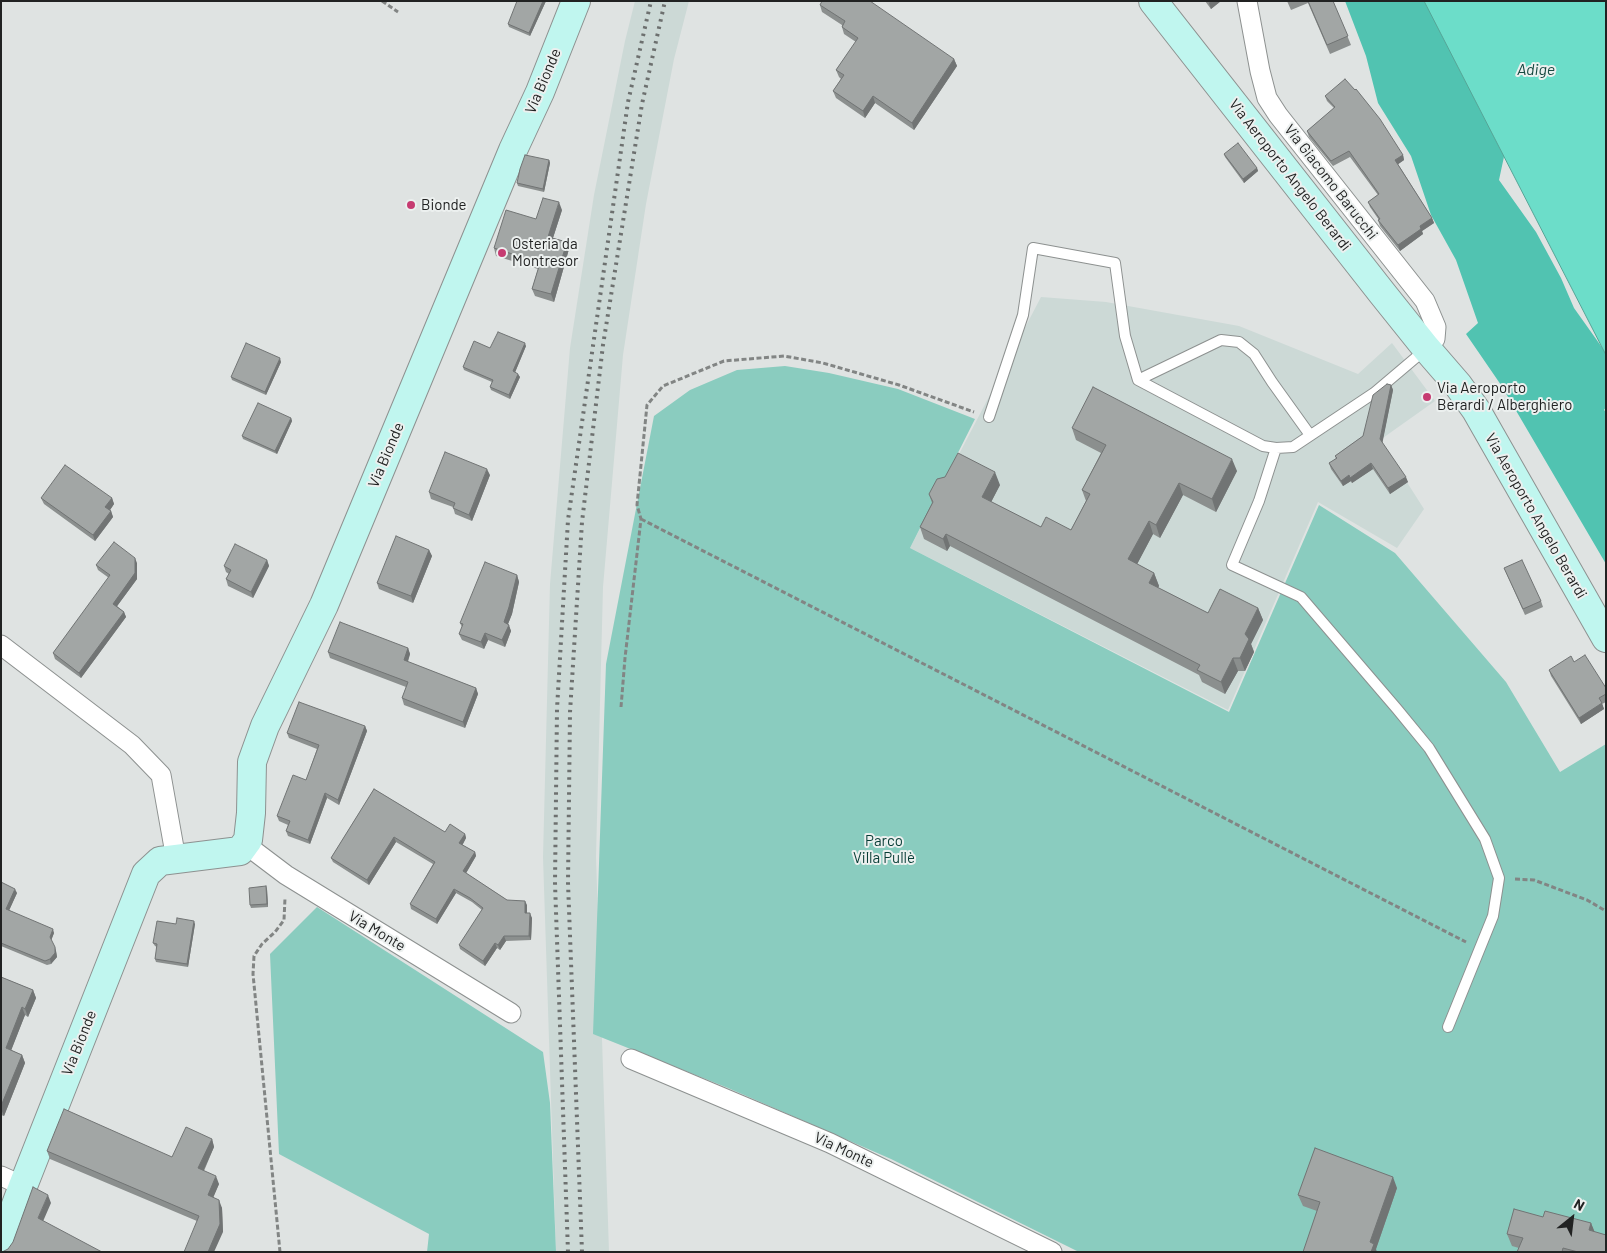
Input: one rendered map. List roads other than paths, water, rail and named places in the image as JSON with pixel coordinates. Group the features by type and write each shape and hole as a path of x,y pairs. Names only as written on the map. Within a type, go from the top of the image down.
{"street":[{"name":"Via Bionde","path":"1,1245 12,1181 146,874 160,861 243,848 248,840 251,813 252,762 265,726 324,605 513,150 540,92 576,1"},
{"name":"Via Aeroporto Angelo Berardi","path":"1153,1 1476,410 1606,638"},
{"name":"Via Giacomo Barucchi","path":"1247,1 1268,98 1278,115 1425,301 1436,327 1435,339 1426,348"},
{"path":"1,645 132,745 161,775 176,859"},
{"name":"Via Monte","path":"243,848 511,1013"},
{"name":"Via Monte","path":"632,1059 830,1142 1052,1252"}],"lane":[{"path":"989,417 1023,315 1032,248 1115,263 1125,336 1138,380 1263,446 1276,448 1293,447 1374,393 1426,348"},
{"path":"1138,380 1221,340 1240,342 1254,354 1310,435"},
{"path":"1276,448 1259,501 1232,565 1301,597 1391,702 1429,748 1475,822 1485,839 1499,878 1493,916 1448,1027"}],"water":[{"name":"Adige","path":"1424,1 1606,1 1606,355"}],"railway":[{"path":"568,1252 555,883 557,709 568,520 628,102 651,1"},
{"path":"582,1252 568,883 570,712 582,522 603,345 642,104 665,1"}],"place":[{"name":"Bionde","path":"411,205"},
{"name":"Osteria da Montresor","path":"502,253"},
{"name":"Via Aeroporto Berardi / Alberghiero","path":"1427,397"}],"park label":[{"name":"Parco Villa Pullè","path":"884,850"}]}
